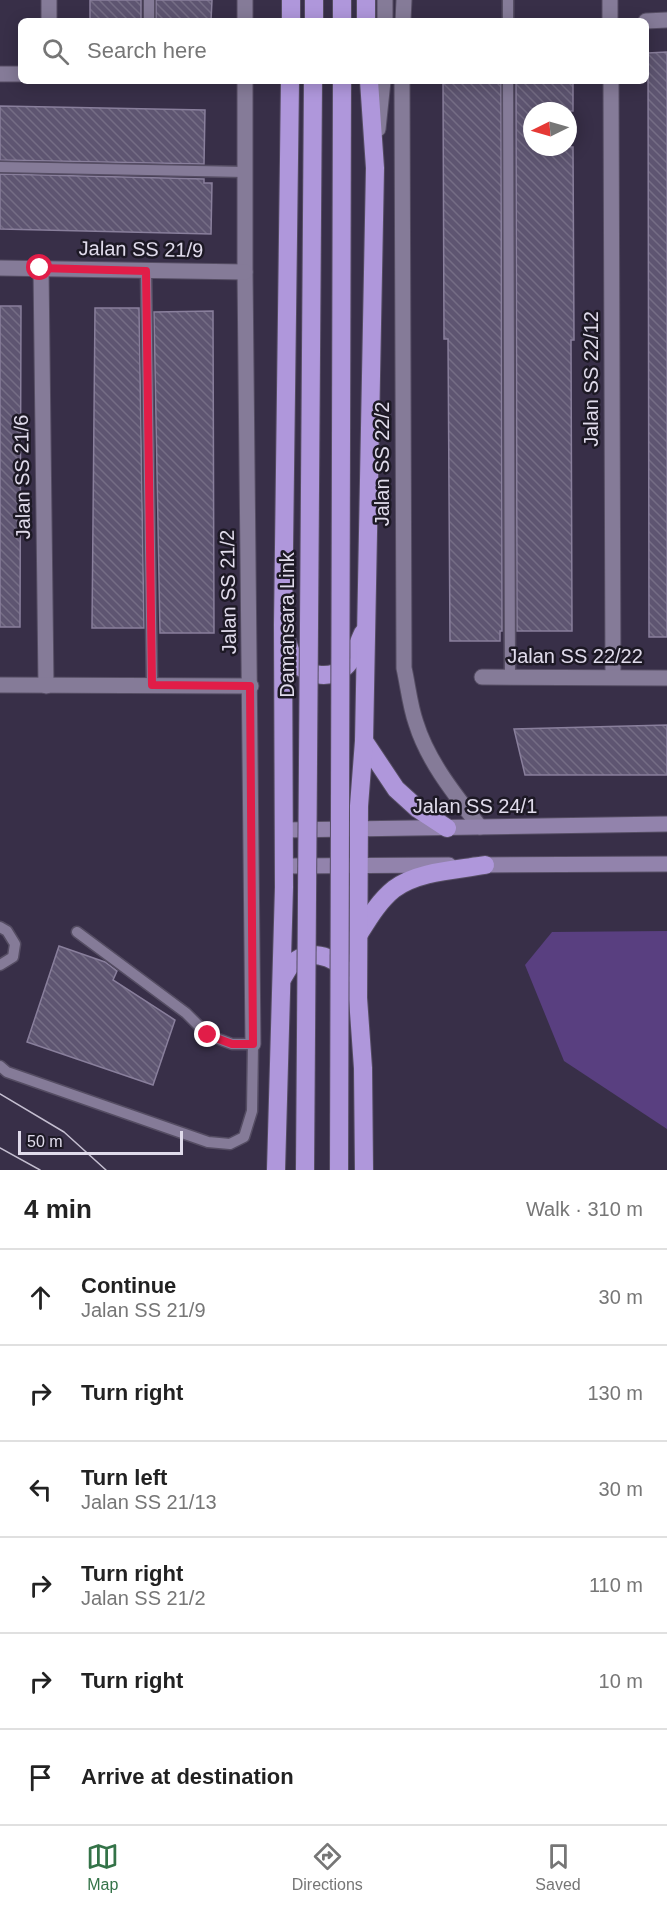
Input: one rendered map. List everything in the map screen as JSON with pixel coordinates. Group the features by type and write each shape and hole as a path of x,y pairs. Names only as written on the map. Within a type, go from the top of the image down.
{"highway":[{"path":"291,0 291,18"},
{"path":"314,0 314,18"},
{"path":"342,0 342,18"},
{"path":"366,0 366,18"},
{"path":"276,1170 284,866 283,625 290,84"},
{"name":"Damansara Link","path":"305,1170 314,84"},
{"path":"339,1170 342,84"},
{"path":"364,1170 363,1068 358,998 359,827 367,624 375,168 369,84"},
{"path":"283,625 290,651 297,664 306,671 322,675 333,674 346,667 367,624"},
{"path":"364,741 396,789 418,809 447,828"},
{"path":"359,934 379,903 396,888 418,877 485,866"},
{"path":"282,979 291,964 303,957 318,954 332,959 344,968 353,982 358,998"}],"main road":[{"name":"Jalan SS 24/1","path":"284,830 359,827 447,828 667,824"},
{"path":"284,866 667,864"}],"street":[{"path":"49,0 50,18"},
{"path":"245,0 245,18"},
{"path":"385,0 385,18"},
{"path":"403,18 404,0"},
{"path":"610,0 610,18"},
{"path":"649,21 667,20"},
{"path":"0,74 18,74"},
{"name":"Jalan SS 21/2","path":"245,84 253,1044"},
{"path":"375,168 383,84"},
{"name":"Jalan SS 22/2","path":"402,84 404,668 416,724 433,760 480,827"},
{"name":"Jalan SS 22/12","path":"610,84 613,677"},
{"name":"Jalan SS 21/9","path":"0,268 245,272"},
{"name":"Jalan SS 21/6","path":"40,268 46,686"},
{"name":"Jalan SS 22/22","path":"482,677 667,678"},
{"path":"0,685 250,686"}],"lane":[{"path":"149,0 149,18"},
{"path":"508,0 508,18"},
{"path":"508,84 510,677"},
{"path":"0,167 245,172"},
{"path":"146,271 152,685"},
{"path":"0,927 7,931 15,944 13,957 0,965"},
{"path":"77,932 186,1013 208,1035 232,1044 253,1044"},
{"name":"Jalan SS 21/2","path":"0,1066 7,1072 208,1142 230,1144 244,1137 252,1111 253,1044"}],"shaded area":[{"path":"667,931 667,1129 564,1061 525,965 552,932"}],"building":[{"path":"90,0 141,0 141,18 90,18"},
{"path":"156,0 212,0 211,18 156,18"},
{"path":"667,52 667,637 649,637 649,53"},
{"path":"443,84 501,84 502,631 500,631 500,641 450,641 448,339 444,339"},
{"path":"516,84 573,84 573,102 523,102 523,156 573,156 572,631 517,631"},
{"path":"0,106 205,110 204,164 0,160"},
{"path":"0,174 204,179 204,183 212,183 211,234 0,229"},
{"path":"0,306 21,306 20,627 0,627"},
{"path":"95,308 139,308 144,628 92,628"},
{"path":"213,311 214,633 160,633 154,312"},
{"path":"667,725 667,775 525,775 514,729"},
{"path":"59,946 105,962 117,971 113,980 175,1020 153,1085 27,1042"}],"tram line":[{"path":"0,1094 64,1132 106,1170"},
{"path":"0,1148 40,1170"}],"route":[{"path":"40,268 146,271 152,685 250,686 253,1044 232,1044 208,1035"}]}
